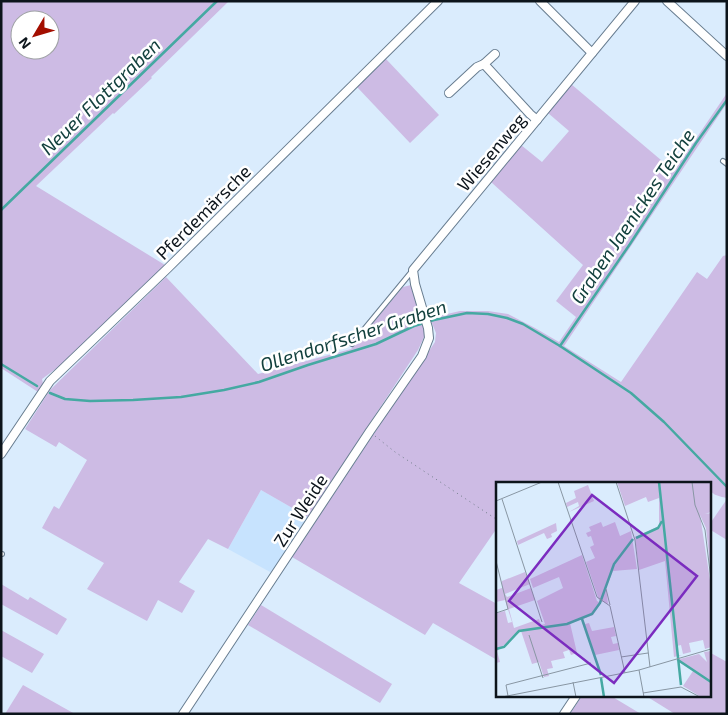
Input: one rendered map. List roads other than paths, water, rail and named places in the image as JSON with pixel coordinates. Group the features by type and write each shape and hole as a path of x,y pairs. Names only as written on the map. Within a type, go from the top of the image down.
{"street":[{"name":"Pferdemärsche","path":"1,454 50,381 168,268 438,1"},
{"path":"540,1 592,53"},
{"name":"Wiesenweg","path":"413,270 635,1"},
{"path":"666,1 727,56"},
{"path":"449,93 477,67 484,64 495,54"},
{"path":"484,64 537,120"},
{"name":"Zur Weide","path":"183,714 370,431 422,356 428,338 428,328 415,284 413,270"},
{"path":"564,714 575,698"}],"lane":[{"name":"Wiesenweg","path":"352,344 413,270"}],"waterway":[{"name":"Neuer Flottgraben","path":"1,210 217,1"},
{"name":"Graben Jaenickes Teiche","path":"560,346 727,100"},
{"name":"Ollendorfscher Graben","path":"50,393 65,399 90,401 181,397 224,390 259,382 376,344 414,326 434,320 467,313 488,314 523,324 631,393 664,422 727,487"},
{"name":"Ollendorfscher Graben","path":"1,364 37,386"}]}
